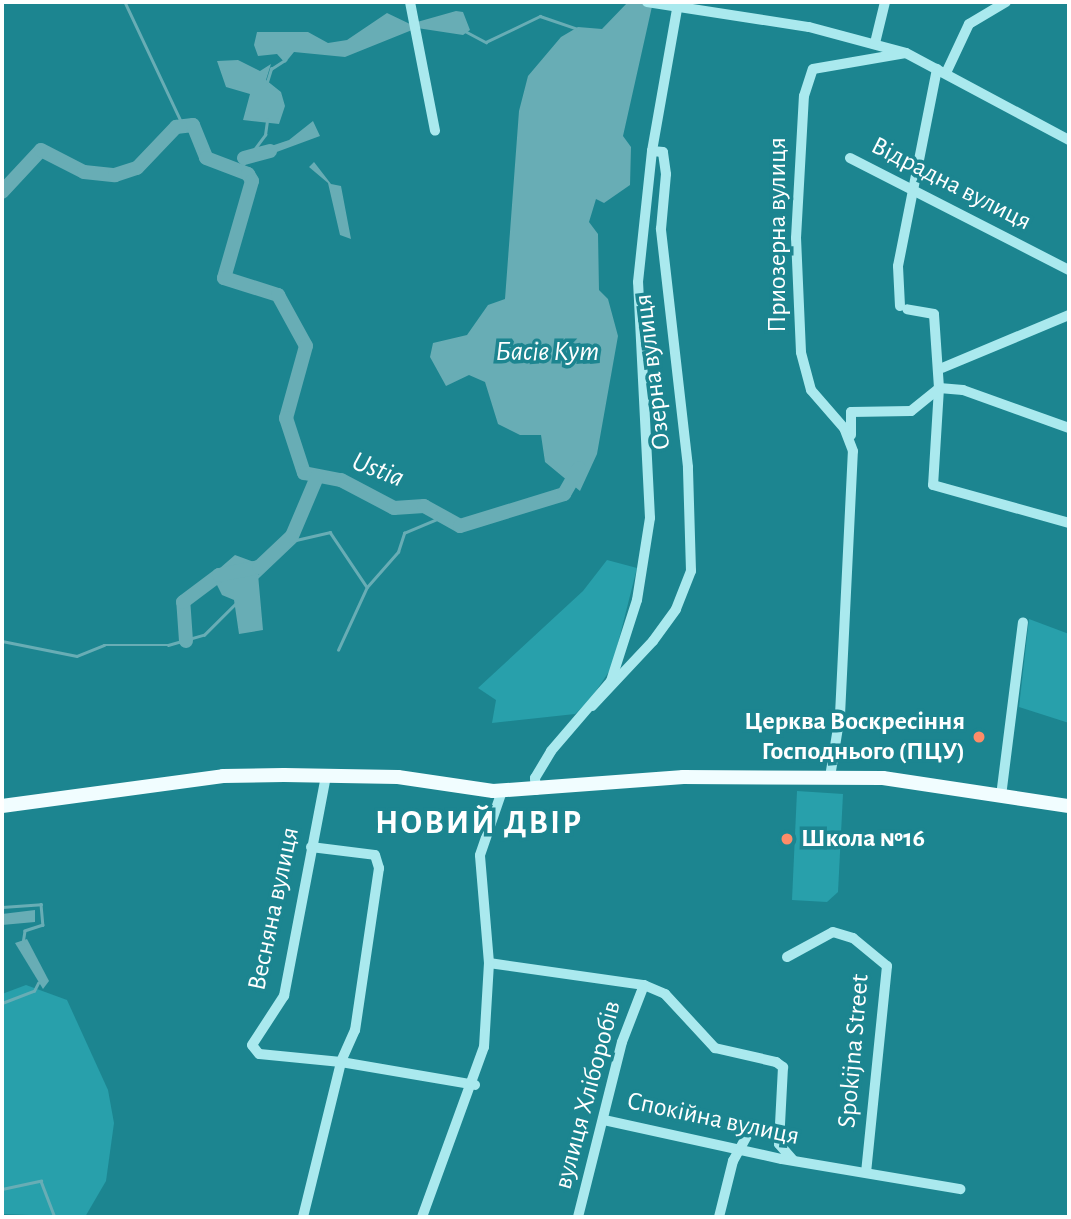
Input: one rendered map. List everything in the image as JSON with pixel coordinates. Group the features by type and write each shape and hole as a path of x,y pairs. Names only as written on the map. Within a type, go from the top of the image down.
{"main road":[{"path":"2,806 223,776 326,775 502,791 683,777 898,779 1069,806"}],"street":[{"path":"410,2 435,131"},
{"path":"648,2 677,9 758,17 875,43 906,53 1069,140"},
{"path":"875,43 885,2"},
{"path":"1006,2 969,24 942,71 913,186 896,290 904,307 934,314 942,368 933,485 1069,523"},
{"path":"536,790 535,778 551,751 611,681 628,633 650,518 638,282 652,151 677,9"},
{"name":"Приозерна вулиця","path":"830,777 840,715 853,452 844,428 811,390 801,352 796,238 806,80 826,65 906,53"},
{"name":"Озерна вулиця","path":"592,706 653,641 676,609 691,571 688,467 661,229 666,166 663,152 652,151"},
{"name":"Відрадна вулиця","path":"850,158 913,186 1069,270"},
{"path":"942,368 1069,315"},
{"path":"853,452 848,414 911,411 939,388 963,390 1069,428"},
{"path":"1001,796 1023,622"},
{"name":"Весняна вулиця","path":"326,775 284,996 252,1045 259,1054 341,1062"},
{"path":"422,1217 475,1085 489,963 481,855 502,791"},
{"path":"303,1217 341,1062 355,1030 379,868 375,855 311,847"},
{"name":"Spokijna Street","path":"787,957 833,932 853,938 887,966 860,1171"},
{"path":"489,963 644,985"},
{"name":"Спокійна вулиця","path":"644,985 665,994 715,1048 783,1067 778,1134"},
{"name":"вулиця Хліборобів","path":"578,1217 622,1042 644,985"},
{"path":"341,1062 475,1085"},
{"name":"Спокійна вулиця","path":"604,1120 740,1150 960,1189"},
{"path":"719,1217 740,1150 750,1130 778,1134 783,1154 793,1160"}],"shaded area":[{"path":"607,560 637,568 612,667 590,700 575,714 492,723 496,700 478,688 583,591"},
{"path":"1029,619 1069,634 1069,723 1019,707"},
{"path":"797,791 843,794 838,892 827,902 792,900"},
{"path":"26,985 67,1000 108,1090 114,1123 106,1181 85,1217 2,1214 2,994"}],"water":[{"name":"Басів Кут","path":"628,2 653,2 623,136 631,147 630,185 604,203 596,199 589,222 598,234 599,290 608,299 618,336 597,454 580,491 545,462 541,435 520,435 498,424 485,382 469,375 446,386 430,357 433,343 467,335 488,305 505,299 519,111 528,76 561,37 578,27 602,29"},
{"path":"456,11 463,12 470,30 463,35 417,28 345,57 294,52 285,63 277,54 258,56 254,45 257,32 308,32 328,43 347,40 387,13 410,24"},
{"path":"238,60 260,71 271,64 266,80 281,92 285,106 279,124 243,120 250,94 226,87 217,61"},
{"path":"313,121 320,136 255,160 253,152 289,140"},
{"path":"314,162 331,184 341,186 351,239 340,235 328,183 309,167"},
{"path":"235,555 257,563 263,630 239,634 234,600 222,595 212,575"},
{"path":"35,910 35,922 2,925 2,914"},
{"path":"27,939 49,981 43,989 15,943"}],"waterway":[{"path":"125,2 182,123"},
{"path":"465,31 486,42 540,16 578,29"},
{"path":"267,82 271,69 285,60"},
{"path":"239,170 265,135 267,120"},
{"name":"Ustia","path":"2,192 41,150 84,172 115,175 137,168 176,127 193,125 206,158 248,174 252,181 224,278 278,295 306,346 286,418 304,473 341,480 394,508 424,506 460,526 564,494 579,468"},
{"path":"244,158 270,151"},
{"path":"186,641 183,602 219,575 259,567 292,536 317,477"},
{"path":"338,650 367,587 398,552 404,533 440,518"},
{"path":"257,577 296,540 330,532 367,587"},
{"path":"2,641 77,656 104,645 168,645 204,635 235,604"},
{"path":"2,907 41,904 43,925 25,931 23,944"},
{"path":"2,1003 34,991 38,983"},
{"path":"2,1189 41,1181 55,1217"}],"place":[{"name":"Церква Воскресіння Господнього (ПЦУ)","path":"979,737"},
{"name":"Школа №16","path":"787,839"}],"district":[{"name":"НОВИЙ ДВІР","path":"479,824"}]}
